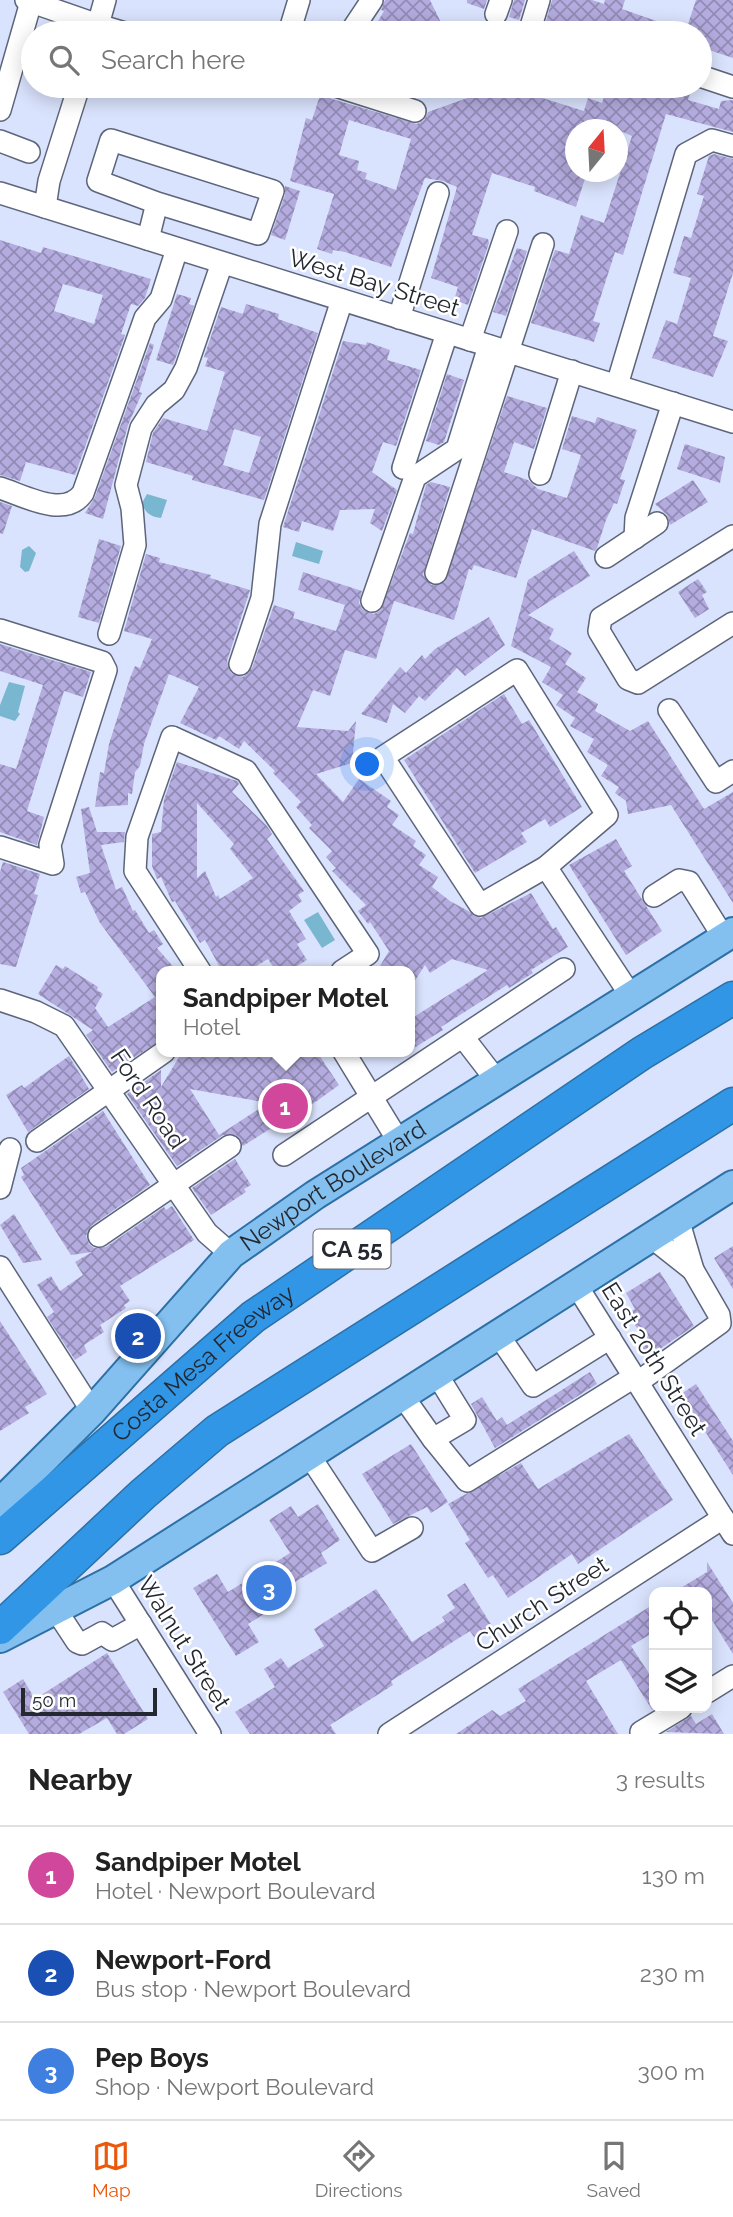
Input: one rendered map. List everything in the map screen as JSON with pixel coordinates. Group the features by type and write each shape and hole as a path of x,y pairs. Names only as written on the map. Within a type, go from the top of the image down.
{"highway":[{"name":"Costa Mesa Freeway","path":"0,1538 253,1317 642,1053 733,998"},
{"path":"0,1628 143,1494 217,1431 733,1104"}],"main road":[{"name":"Newport Boulevard","path":"2,1499 92,1411 231,1254 399,1142 729,935"},
{"path":"0,1638 113,1580 575,1283 733,1185"}],"street":[{"path":"99,21 105,0"},
{"path":"293,21 299,0"},
{"path":"358,21 372,0"},
{"path":"532,21 539,0"},
{"path":"32,21 39,2 80,21"},
{"path":"0,110 21,52"},
{"path":"712,80 733,87"},
{"path":"45,207 55,163 75,98"},
{"path":"374,98 415,111"},
{"path":"111,139 273,191 258,234 157,203 98,181 111,139"},
{"path":"617,385 686,155 712,140 733,146"},
{"path":"0,141 55,163"},
{"name":"West Bay Street","path":"0,193 733,422"},
{"path":"399,318 438,193"},
{"path":"148,239 157,203"},
{"path":"436,573 489,346 507,231"},
{"path":"372,601 415,477 457,449 489,346 543,244"},
{"path":"0,488 64,507 75,503 83,493 145,318 161,299 177,249"},
{"path":"109,634 135,545 132,508 126,485 142,428 156,405 174,390 186,368 222,263"},
{"path":"240,664 262,598 270,524 342,300"},
{"path":"404,468 447,333"},
{"path":"540,474 572,371"},
{"path":"635,538 635,518 673,403"},
{"path":"606,557 657,523"},
{"path":"733,536 601,618 598,631 628,679 638,682 733,623"},
{"path":"0,630 102,662 106,670 50,845 53,864 0,847"},
{"path":"517,670 607,815 546,867 480,905 383,757 517,670"},
{"path":"669,710 716,782 733,771"},
{"path":"197,966 135,871 137,836 172,737 246,771 368,954 350,966"},
{"path":"546,867 631,996"},
{"path":"654,896 679,880 689,882 729,935"},
{"path":"284,1155 565,970"},
{"name":"Ford Road","path":"0,1000 36,1012 64,1026 207,1233 231,1254"},
{"path":"463,1037 497,1081"},
{"path":"37,1141 157,1057"},
{"path":"347,1057 399,1142"},
{"path":"99,1236 230,1146"},
{"path":"0,1188 10,1149"},
{"path":"402,1395 467,1481 636,1380 720,1323 719,1315 693,1270 678,1219"},
{"path":"650,1236 693,1270"},
{"path":"0,1267 92,1411"},
{"name":"East 20th Street","path":"575,1283 728,1526"},
{"path":"497,1333 533,1386 610,1338"},
{"path":"433,1439 466,1417 436,1373"},
{"path":"309,1455 372,1551 412,1528"},
{"name":"Church Street","path":"389,1734 728,1526"},
{"name":"Walnut Street","path":"113,1580 210,1734"},
{"path":"56,1609 77,1643 82,1644 102,1633 112,1640 141,1624"},
{"path":"712,1689 733,1676"},
{"path":"641,1732 673,1713"}],"water":[{"path":"147,494 167,500 161,518 151,515 145,509 142,503"},
{"path":"296,542 323,551 319,564 292,556"},
{"path":"29,546 36,553 29,571 25,572 20,567 22,550"},
{"path":"9,682 25,686 18,712 20,714 15,721 0,716 0,705"},
{"path":"318,912 335,940 322,948 304,920"}],"building":[{"path":"385,0 430,0 440,21 378,21 384,11 381,10"},
{"path":"467,0 487,0 484,9 467,3"},
{"path":"514,0 525,0 519,20 509,17"},
{"path":"552,0 592,0 604,4 605,0 625,0 622,9 656,21 546,21"},
{"path":"696,0 733,0 733,58 712,51 712,21 689,21"},
{"path":"319,98 331,98 417,124 424,120 428,112 467,98 543,98 584,111 588,98 602,103 604,98 689,98 688,100 719,109 721,101 733,100 733,132 666,114 623,255 615,252 593,321 600,323 594,342 531,323 555,250 569,254 581,215 604,223 617,182 628,182 628,148 632,136 628,134 628,119 565,119 565,182 584,182 576,207 534,191 535,187 492,173 472,235 488,239 489,243 468,305 454,300 458,287 431,278 457,187 425,178 391,267 345,252 333,250 332,254 317,249 334,194 290,181 306,118 312,120","holes":["349,120 411,139 396,190 365,179 367,173 357,170 359,161 339,155"]},
{"path":"714,154 733,159 733,273 713,336 728,341 713,377 652,358 666,320 677,324 691,278 673,273 684,236 691,238 704,196 697,194 709,156"},
{"path":"285,186 300,191 285,240 271,235 285,195"},
{"path":"0,240 41,253 43,247 151,279 145,298 138,306 131,304 121,334 125,335 75,475 26,462 20,481 0,475","holes":["63,284 103,295 94,324 54,311"]},
{"path":"517,248 527,251 506,316 493,312"},
{"path":"177,294 191,298 189,304 194,306 173,365 156,360"},
{"path":"246,304 279,314 278,319 318,333 264,500 192,480 193,476 146,462 153,433 163,418 207,431 225,372 205,366 208,358 204,357 221,307 243,314","holes":["234,429 261,437 249,473 223,465"]},
{"path":"343,341 366,345 367,342 390,350 387,360 421,370 396,446 383,442 372,472 397,490 382,531 370,523 375,509 340,510 333,531 302,521 299,532 283,527"},
{"path":"150,343 154,345 139,392 142,393 128,425 103,519 85,513 95,497"},
{"path":"447,374 464,380 444,442 439,445 426,441"},
{"path":"507,396 547,408 534,449 514,442 504,472 528,480 538,489 567,498 581,455 562,449 572,416 595,423 597,417 637,430 620,479 625,480 617,504 614,503 606,520 595,551 532,529 516,578 474,565 472,570 469,569 454,620 394,601 376,659 345,650 330,696 313,690 297,727 348,731 356,721 352,763 316,774 343,802 359,779 391,801 387,807 399,815 392,825 416,841 413,846 426,855 419,865 438,877 432,887 450,901 481,918 531,893 553,929 556,927 568,947 531,970 533,973 509,988 507,985 441,1027 443,1030 415,1047 415,1016 488,970 452,959 430,973 425,965 415,981 415,966 380,966 389,951 370,922 368,924 358,911 366,905 332,871 336,868 326,857 332,851 309,828 312,825 296,807 301,802 273,773 275,771 244,741 239,749 219,736 216,740 180,723 199,687 169,674 144,744 140,766 135,772 132,794 128,793 128,805 95,807 100,772 104,773 109,744 130,678 135,666 140,668 152,639 124,631 146,554 160,558 159,562 211,575 210,578 250,590 227,661 231,673 243,677 252,668 274,605 295,612 293,618 336,631 345,605 298,590 303,572 362,591 359,603 363,610 374,614 381,610 410,533 413,534 426,485 431,482 450,487 423,575 431,585 445,582"},
{"path":"685,444 725,457 720,483 677,469"},
{"path":"693,480 708,502 670,525 667,515 655,504"},
{"path":"0,502 12,506 3,534 0,533"},
{"path":"99,539 121,546 99,623 78,617"},
{"path":"574,551 590,576 528,615 554,629 549,639 572,653 565,664 586,678 577,692 598,704 595,711 630,731 648,721 704,809 733,792 733,903 671,805 628,814 626,801 615,793 619,787 601,776 608,765 587,752 594,739 570,726 575,718 556,705 563,695 542,682 551,667 511,646 528,580"},
{"path":"698,579 707,592 702,595 709,609 695,618 678,592"},
{"path":"489,617 505,645 465,676 457,668 425,701 419,696 405,713 393,704 387,723 361,714 400,667 406,673 422,655 425,659 435,649"},
{"path":"0,644 91,672 83,697 64,691 27,811 44,817 37,845 0,832 0,764 16,769 43,685 0,671"},
{"path":"504,694 522,724 529,720 582,807 550,827 545,819 521,833 527,842 475,873 404,760"},
{"path":"177,762 237,781 239,784 232,792 267,826 272,834 267,839 304,891 298,895 302,901 289,911 306,939 297,944 307,960 297,966 273,966 268,959 256,966 219,966 205,940 200,943 175,901 172,902 161,877 157,879 152,866 152,834 161,832 164,800","holes":["197,803 234,844 230,849 253,878 220,899 218,895 216,897 205,871 197,878"]},
{"path":"89,807 97,832 125,832 124,842 101,845 116,890 122,887 133,911 135,910 149,933 154,930 163,944 157,948 173,966 156,966 156,1043 112,1072 86,1035 93,1030 38,994 56,965 63,969 65,966 98,987 97,990 103,994 95,1008 108,1027 155,997 100,923 85,892 81,893 76,877 90,873 81,809"},
{"path":"616,839 632,866 624,871 662,931 626,955 569,865"},
{"path":"3,862 40,874 34,894 38,895 16,967 0,964 0,872"},
{"path":"69,1056 89,1089 28,1132 6,1095 22,1085 24,1088"},
{"path":"179,1057 320,1057 339,1085 278,1129 276,1125 243,1146 236,1135 223,1135 177,1166 127,1094 161,1070 161,1087","holes":["190,1089 268,1103 219,1135"]},
{"path":"103,1111 150,1185 91,1226 86,1236 89,1244 94,1248 106,1247 164,1207 166,1210 172,1206 194,1240 120,1286 130,1301 124,1305 126,1308 100,1325 104,1332 84,1345 87,1352 75,1360 47,1317 54,1312 37,1285 51,1276 60,1291 83,1275 75,1262 92,1252 71,1255 21,1177 24,1175 21,1168"},
{"path":"235,1159 251,1185 244,1189 246,1192 211,1215 192,1188"},
{"path":"14,1214 42,1260 23,1263 0,1225"},
{"path":"733,1246 733,1289 714,1258"},
{"path":"660,1272 694,1326 648,1357 639,1342 644,1340 628,1313 635,1309 626,1293"},
{"path":"0,1321 47,1394 25,1407 29,1413 0,1431"},
{"path":"590,1372 597,1384 495,1448 471,1404 482,1397 497,1421 502,1417 507,1425"},
{"path":"696,1384 733,1441 733,1475 681,1394"},
{"path":"629,1434 673,1500 578,1564 572,1554 508,1598 493,1575 488,1578 465,1543 470,1540 448,1504 521,1463 538,1489"},
{"path":"411,1444 448,1502 431,1513 427,1507 393,1524 362,1474"},
{"path":"318,1504 340,1540 321,1553 327,1563 285,1588 291,1597 248,1624 259,1642 236,1656 193,1588 217,1574 228,1592 290,1553 269,1520 291,1506 298,1517"},
{"path":"707,1562 733,1603 733,1654 712,1620 712,1587 682,1587 707,1572"},
{"path":"465,1583 492,1626 474,1637 470,1631 391,1681 393,1685 330,1725 336,1734 250,1734 235,1712 275,1687 264,1669 281,1658 288,1668 324,1646 314,1629 376,1589 412,1642 445,1621 442,1617 455,1608 447,1595"},
{"path":"649,1607 649,1635 631,1646 649,1673 649,1705 621,1660 586,1681 618,1734 456,1734 492,1710 500,1716 526,1701 518,1689"},
{"path":"107,1653 148,1719 124,1734 117,1734 107,1718 79,1734 29,1734 3,1692 23,1679 35,1699"},
{"path":"712,1714 724,1734 666,1732 691,1716 696,1724"}],"place":[{"name":"Sandpiper Motel","path":"285,1106"},
{"name":"Newport-Ford","path":"138,1336"},
{"name":"Pep Boys","path":"269,1588"}]}
